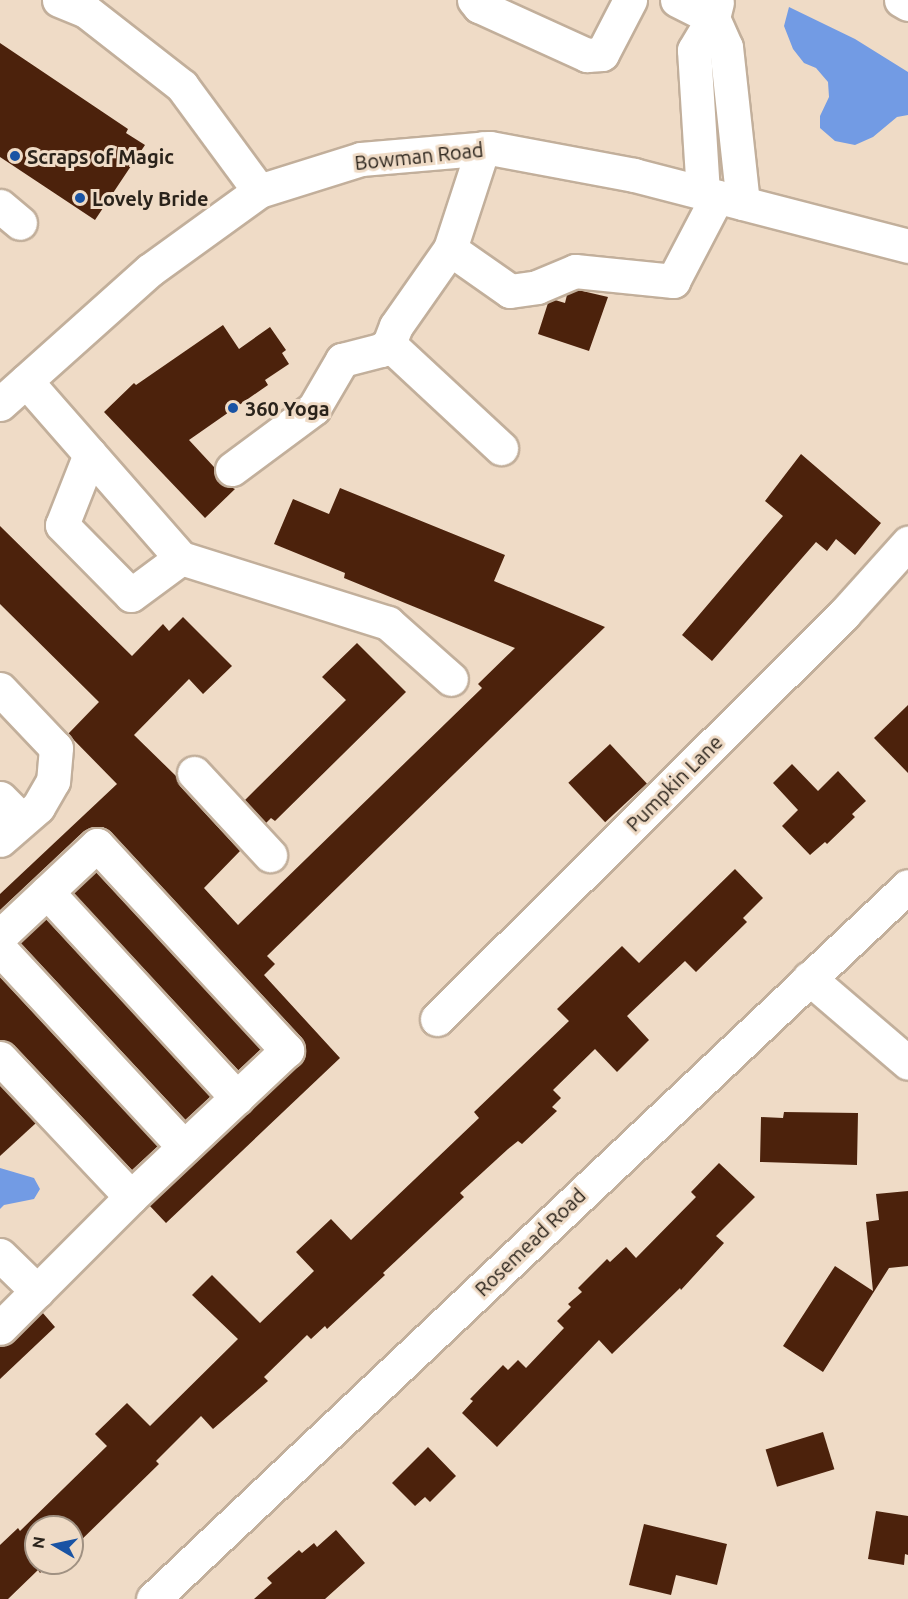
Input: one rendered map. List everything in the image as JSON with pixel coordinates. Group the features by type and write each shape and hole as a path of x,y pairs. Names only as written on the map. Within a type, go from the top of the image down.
{"street":[{"path":"474,0 479,6 587,55 602,54 630,0"},
{"path":"450,249 510,291 537,287 575,271 673,281 721,198 726,47 716,9 677,0"},
{"path":"901,0 908,4"},
{"path":"78,4 182,86 259,191"},
{"path":"232,469 314,408 342,360 381,350 389,344 396,326 450,249 483,148"},
{"name":"Bowman Road","path":"8,393 150,270 259,191 361,159 483,148 634,175 908,246"},
{"path":"389,344 501,448"},
{"path":"8,393 90,454 181,558 388,623 451,679"},
{"path":"90,454 62,525 131,595 181,558"},
{"name":"Pumpkin Lane","path":"437,1019 844,614 908,543"},
{"path":"0,689 56,748 56,777 38,807 7,820"},
{"path":"194,773 270,855"},
{"path":"0,936 97,845 287,1050 131,1197 0,1328"},
{"name":"Rosemead Road","path":"153,1599 908,886"},
{"path":"47,892 237,1098"},
{"path":"0,949 184,1147"},
{"path":"809,978 908,1063"},
{"path":"0,1058 131,1197"},
{"path":"0,1255 37,1290"}],"water":[{"path":"789,7 855,39 908,72 908,115 897,117 873,137 855,145 835,141 820,128 820,116 829,97 828,82 816,68 804,63 793,49 784,26"},
{"path":"0,1168 34,1178 40,1189 34,1199 4,1205 0,1209"}],"building":[{"path":"0,43 128,129 126,133 145,145 95,220 0,157"},
{"path":"578,290 608,297 589,351 538,334 548,303 555,300 565,303 567,295"},
{"path":"223,325 239,349 270,327 286,350 282,353 289,364 265,380 268,385 189,440 214,467 217,481 235,489 205,518 104,412 134,383 136,385"},
{"path":"801,454 881,523 855,555 836,539 827,551 816,542 712,661 682,635 783,516 765,501"},
{"path":"340,488 505,555 494,581 605,627 267,956 275,964 264,975 340,1058 166,1223 149,1205 300,1064 305,1055 305,1045 301,1037 111,832 103,827 93,827 84,831 0,910 0,894 117,784 68,734 99,702 0,604 0,526 132,656 163,624 169,631 183,617 232,666 203,694 189,679 134,735 176,776 180,786 240,851 204,888 238,925 482,688 478,684 515,648 344,578 345,573 274,544 293,499 329,514"},
{"path":"357,643 406,692 275,821 271,818 266,823 245,800 346,700 322,677"},
{"path":"908,705 908,773 874,738"},
{"path":"610,744 647,783 605,822 568,783"},
{"path":"792,764 818,791 838,771 866,801 852,814 855,817 827,844 825,842 810,855 782,826 798,810 773,783"},
{"path":"735,869 763,898 743,918 747,922 696,972 685,961 627,1016 649,1040 617,1072 595,1049 553,1090 561,1098 552,1107 557,1111 522,1144 518,1141 508,1149 460,1193 464,1197 383,1273 385,1275 327,1329 325,1326 311,1339 307,1335 264,1377 268,1381 213,1429 201,1416 156,1461 159,1464 84,1537 84,1515 36,1515 107,1446 95,1434 127,1403 150,1426 238,1339 192,1295 212,1275 260,1323 314,1271 296,1252 331,1219 351,1240 479,1118 474,1112 569,1021 557,1009 622,946 639,963"},
{"path":"96,872 261,1049 238,1070 73,893"},
{"path":"46,919 211,1096 185,1120 20,943"},
{"path":"0,977 158,1146 132,1170 14,1045 0,1040"},
{"path":"0,1085 36,1123 0,1156"},
{"path":"784,1112 858,1113 857,1165 760,1162 761,1117 783,1118"},
{"path":"719,1163 755,1197 716,1236 724,1243 681,1290 680,1288 612,1354 599,1340 497,1447 462,1413 473,1401 470,1399 503,1365 508,1370 518,1360 526,1368 564,1328 557,1321 571,1307 568,1304 582,1292 578,1288 607,1259 610,1262 626,1247 636,1258 696,1197 691,1192"},
{"path":"908,1191 908,1266 889,1268 823,1372 783,1346 835,1266 873,1291 866,1222 879,1220 876,1194"},
{"path":"42,1312 55,1327 0,1379 0,1346 13,1341"},
{"path":"823,1432 834,1469 777,1487 766,1450"},
{"path":"428,1447 456,1476 430,1502 425,1497 415,1506 392,1483"},
{"path":"876,1511 908,1516 908,1555 905,1554 904,1565 868,1559"},
{"path":"644,1524 727,1544 717,1585 676,1575 671,1595 629,1585"},
{"path":"24,1527 24,1575 33,1575 8,1599 0,1599 0,1545 18,1528 20,1531"},
{"path":"336,1530 365,1563 325,1599 254,1599 272,1583 267,1578 299,1550 302,1553 314,1543 317,1547"}],"place":[{"name":"Scraps of Magic","path":"15,156"},
{"name":"Lovely Bride","path":"80,198"},
{"name":"360 Yoga","path":"233,408"}]}
